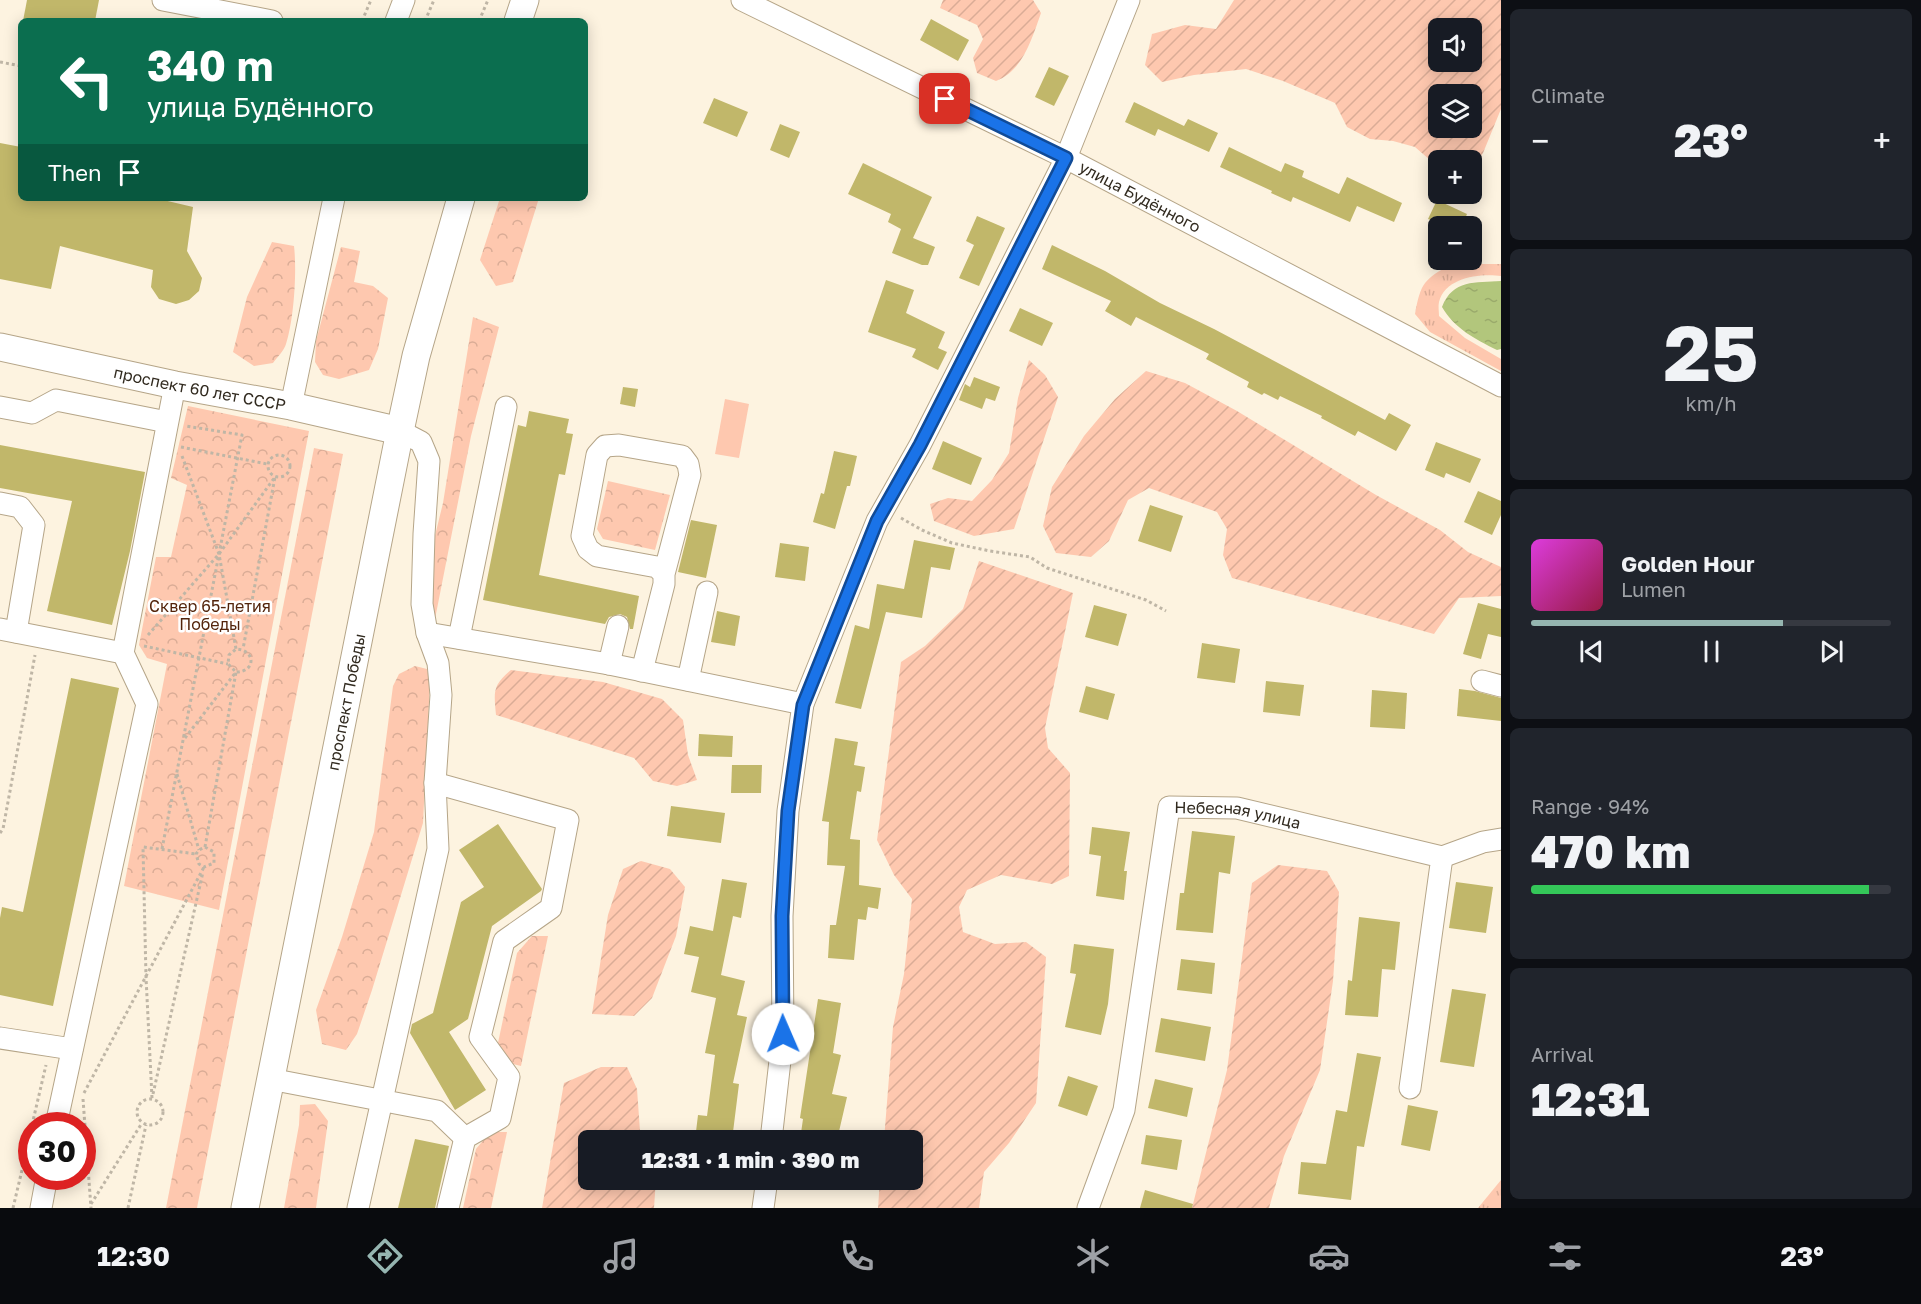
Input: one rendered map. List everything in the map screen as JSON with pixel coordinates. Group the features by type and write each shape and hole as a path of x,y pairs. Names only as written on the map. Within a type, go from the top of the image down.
{"main road":[{"path":"519,18 525,0"},
{"name":"проспект Победы","path":"245,1208 416,356 460,201"},
{"name":"проспект 60 лет СССР","path":"0,347 175,385 291,406 400,431"}],"street":[{"path":"163,0 256,18"},
{"path":"397,18 404,0"},
{"name":"улица Будённого","path":"742,0 1066,158 1501,386"},
{"path":"772,1130 783,1034 782,916 788,811 803,705 877,521 920,445 1066,158 1129,0"},
{"path":"291,406 333,201"},
{"path":"59,1112 147,704 123,653 175,385"},
{"path":"0,407 32,413 56,400 167,422"},
{"path":"459,638 506,407"},
{"path":"358,1208 438,849 435,783 441,695 438,663 427,633 422,604 429,461 421,442 400,431"},
{"path":"642,671 690,475 688,464 682,456 619,445 605,446 597,455 582,536 588,549 597,556 657,567 664,574"},
{"path":"0,503 20,507 34,525 8,630 123,653"},
{"path":"688,680 707,592"},
{"path":"609,664 618,626"},
{"path":"427,633 609,664 803,705"},
{"path":"435,783 568,820 551,908 504,941 480,1037 509,1077 500,1118 465,1138 448,1208"},
{"name":"Небесная улица","path":"1088,1208 1124,1110 1169,807 1237,808 1442,857"},
{"path":"1410,1088 1442,857 1483,842 1501,839"},
{"path":"0,1038 72,1049"},
{"path":"270,1080 437,1111 465,1138"},
{"path":"41,1208 44,1190"},
{"path":"763,1208 765,1190"}],"path":[{"path":"363,18 371,0"},
{"path":"426,18 434,0"},
{"path":"480,18 488,0"},
{"path":"0,62 18,65"},
{"path":"162,849 242,435 167,422"},
{"path":"236,649 219,554 178,447 267,464"},
{"path":"228,664 139,645 219,554 275,477 283,476 289,471 290,463 286,456 279,454 271,457 267,464 269,472 275,477"},
{"path":"243,650 275,477"},
{"path":"884,509 952,543 1030,557 1047,568 1146,600 1166,611"},
{"path":"0,833 3,829 39,636"},
{"path":"236,649 249,654 251,661 249,668 243,672 236,672 228,664 229,655 236,649"},
{"path":"183,740 236,672"},
{"path":"205,847 236,672"},
{"path":"177,773 199,850"},
{"path":"152,1098 143,847 196,854"},
{"path":"196,854 205,847"},
{"path":"90,1207 83,1096 204,867 213,863 214,852 205,847"},
{"path":"196,854 199,864 204,867"},
{"path":"152,1098 204,867"},
{"path":"35,1112 51,1045"},
{"path":"90,1207 144,1124 159,1122 163,1115 162,1106 157,1100 152,1098 143,1100 138,1107 137,1116 144,1124"},
{"path":"128,1208 144,1124"},
{"path":"13,1208 18,1186"}],"green space":[{"path":"943,0 1033,0 1041,13 1025,53 1013,70 996,81 977,73 973,58 983,39 977,25 940,8"},
{"path":"1234,0 1501,0 1501,109 1482,154 1482,150 1428,150 1428,158 1415,147 1393,141 1370,139 1347,127 1335,103 1283,81 1246,69 1194,75 1162,82 1145,65 1152,34 1185,25 1216,29"},
{"path":"499,201 538,201 513,282 496,286 480,260"},
{"path":"272,242 294,246 293,309 289,334 282,352 273,363 254,366 233,352 247,297"},
{"path":"341,247 360,251 354,282 373,286 388,298 378,349 369,370 339,379 323,375 315,362 316,341"},
{"path":"1482,264 1501,264 1501,276 1474,276 1448,287 1439,302 1439,316 1465,338 1501,359 1501,371 1430,332 1415,314 1422,288 1441,270 1482,270"},
{"path":"473,317 499,327 471,436 435,619 416,613 443,503"},
{"path":"1029,360 1045,375 1058,397 1014,529 974,536 934,521 930,504 948,498 972,501 992,480 1009,453 1018,398"},
{"path":"1146,371 1185,383 1237,411 1376,495 1440,530 1468,552 1501,567 1501,596 1459,598 1434,634 1232,578 1223,555 1227,529 1217,512 1149,488 1128,500 1109,541 1091,557 1056,553 1043,526 1052,487 1084,436 1115,399"},
{"path":"725,399 749,404 739,458 715,454"},
{"name":"Сквер 65-летия Победы","path":"188,406 309,431 219,910 124,886 167,664 147,658 139,645 156,557 171,557 187,485 171,478"},
{"name":"Сквер 65-летия Победы","path":"314,448 343,454 197,1208 166,1208"},
{"path":"608,481 670,495 655,550 603,539 597,529"},
{"path":"979,561 1073,593 1045,728 1048,748 1070,773 1069,876 1052,884 1001,875 967,890 959,907 963,932 995,944 1026,942 1046,957 1036,1103 1009,1143 984,1172 979,1208 878,1208 879,1190 923,1190 923,1130 885,1130 893,1027 904,974 912,899 894,875 877,840 901,662 925,646 963,609"},
{"path":"415,666 427,669 430,682 423,823 372,990 357,1034 346,1050 322,1044 316,1010 342,937 374,832 393,686 399,674"},
{"path":"511,670 603,682 662,699 683,720 688,755 697,780 677,786 653,781 634,758 496,715 497,685"},
{"path":"641,861 670,869 685,887 676,936 652,998 634,1016 592,1014 608,915 623,869"},
{"path":"1278,865 1327,871 1339,892 1333,981 1320,1070 1284,1156 1269,1208 1192,1208 1227,1070 1252,883"},
{"path":"532,936 548,936 521,1066 513,1064 498,1043 517,953"},
{"path":"601,1067 627,1067 637,1089 640,1130 578,1130 578,1190 655,1190 654,1208 542,1208 564,1083"},
{"path":"315,1104 328,1121 316,1208 284,1208 299,1125 300,1105"},
{"path":"490,1132 507,1132 491,1208 463,1208 476,1149"},
{"path":"1501,1180 1501,1208 1478,1208"}],"water":[{"path":"1501,281 1501,349 1497,350 1459,327 1442,307 1452,291 1459,287 1466,284"}],"building":[{"path":"27,0 99,0 96,18 24,18"},
{"path":"931,19 969,40 958,61 920,40"},
{"path":"1049,67 1069,76 1054,106 1035,97"},
{"path":"714,98 748,112 737,137 703,123"},
{"path":"1134,102 1184,126 1188,119 1218,133 1209,152 1158,129 1155,136 1125,122"},
{"path":"780,124 800,132 789,158 770,150"},
{"path":"0,143 18,146 18,201 168,201 193,207 187,251 202,278 199,291 189,300 176,304 159,299 151,287 153,270 60,246 51,289 0,279"},
{"path":"1229,147 1281,172 1285,163 1304,171 1302,177 1339,194 1347,177 1402,203 1394,222 1357,206 1350,222 1293,197 1291,202 1220,167"},
{"path":"863,163 932,197 913,238 935,247 928,265 922,265 892,253 901,229 888,222 891,214 848,194"},
{"path":"1435,204 1446,204 1467,214 1466,216 1429,216"},
{"path":"977,216 1005,228 979,286 959,278 974,245 966,241"},
{"path":"1052,245 1385,420 1389,413 1411,425 1396,451 1358,431 1355,436 1321,418 1322,416 1280,396 1278,400 1264,393 1262,395 1247,387 1249,382 1206,359 1209,354 1136,317 1131,326 1105,311 1111,301 1042,269"},
{"path":"886,280 914,290 906,313 945,332 938,348 947,352 938,370 912,357 916,349 868,332"},
{"path":"1020,308 1053,323 1042,346 1009,331"},
{"path":"974,377 1000,387 995,401 986,398 982,409 959,400 965,384 970,387"},
{"path":"623,387 638,389 635,407 620,404"},
{"path":"529,411 569,419 566,433 573,434 565,475 559,474 539,575 639,596 633,629 630,629 627,617 620,614 609,617 605,624 483,600 518,425 526,427"},
{"path":"943,441 982,458 971,485 932,469"},
{"path":"1436,442 1481,459 1470,483 1446,473 1444,478 1425,470"},
{"path":"0,445 145,472 130,551 112,625 47,611 72,501 0,488"},
{"path":"834,451 857,456 850,486 847,486 835,529 813,522 821,493 824,494"},
{"path":"1478,491 1501,501 1501,515 1492,535 1464,522"},
{"path":"1150,505 1183,516 1171,552 1138,541"},
{"path":"691,520 717,525 706,578 678,572"},
{"path":"914,540 955,548 950,570 931,567 922,618 886,612 861,709 835,703 855,625 869,629 877,584 904,589"},
{"path":"780,543 809,547 805,581 775,577"},
{"path":"1478,603 1501,609 1501,637 1488,634 1481,659 1463,654"},
{"path":"1094,605 1127,614 1118,646 1085,637"},
{"path":"717,611 740,616 735,646 711,642"},
{"path":"1202,643 1240,649 1235,683 1197,678"},
{"path":"71,678 119,688 53,1006 0,995 0,918 2,907 23,912"},
{"path":"1266,681 1304,685 1300,716 1263,712"},
{"path":"1086,686 1115,694 1108,720 1079,712"},
{"path":"1459,689 1501,698 1501,721 1457,716"},
{"path":"1372,690 1407,693 1405,729 1370,727"},
{"path":"699,734 733,736 732,757 698,756"},
{"path":"835,738 858,742 854,765 865,767 861,792 857,791 850,839 860,840 859,885 881,888 878,909 868,907 866,920 858,919 854,960 828,958 830,925 836,925 845,866 827,865 829,822 822,821"},
{"path":"732,765 762,765 761,793 731,793"},
{"path":"671,806 725,813 721,843 667,836"},
{"path":"498,824 542,889 492,926 468,1019 449,1032 486,1090 455,1110 410,1033 412,1024 433,1013 461,902 484,887 459,850"},
{"path":"1092,827 1130,832 1124,871 1127,871 1124,900 1096,896 1101,856 1089,854"},
{"path":"1192,831 1235,836 1230,874 1219,872 1213,933 1176,930 1180,893 1184,893"},
{"path":"722,879 747,883 741,918 733,916 721,975 745,981 737,1015 747,1017 733,1083 739,1084 733,1130 696,1130 698,1115 707,1116 715,1055 705,1053 716,998 691,992 699,957 684,954 690,926 713,931"},
{"path":"1456,882 1493,887 1486,933 1449,928"},
{"path":"1359,917 1400,922 1395,970 1382,969 1378,1017 1345,1015 1348,980 1352,981"},
{"path":"1074,944 1114,949 1108,1004 1101,1035 1065,1027 1076,974 1070,973"},
{"path":"1181,959 1215,963 1212,994 1177,990"},
{"path":"1452,989 1486,994 1474,1067 1440,1062"},
{"path":"818,999 841,1003 833,1053 841,1055 832,1094 847,1097 839,1130 801,1130 803,1119 800,1118"},
{"path":"1161,1018 1211,1027 1205,1061 1155,1052"},
{"path":"1357,1053 1381,1057 1364,1147 1357,1146 1351,1200 1298,1194 1301,1162 1326,1164 1336,1110 1347,1112"},
{"path":"1068,1076 1098,1086 1087,1116 1058,1106"},
{"path":"1155,1079 1193,1088 1187,1117 1148,1108"},
{"path":"1408,1105 1438,1111 1430,1151 1401,1145"},
{"path":"1146,1135 1182,1140 1177,1170 1141,1164"},
{"path":"415,1139 449,1146 435,1208 398,1208"},
{"path":"1145,1190 1193,1204 1192,1208 1140,1208"}],"route":[{"path":"783,1034 782,916 788,811 803,705 877,521 920,445 1066,158 945,99"}]}
